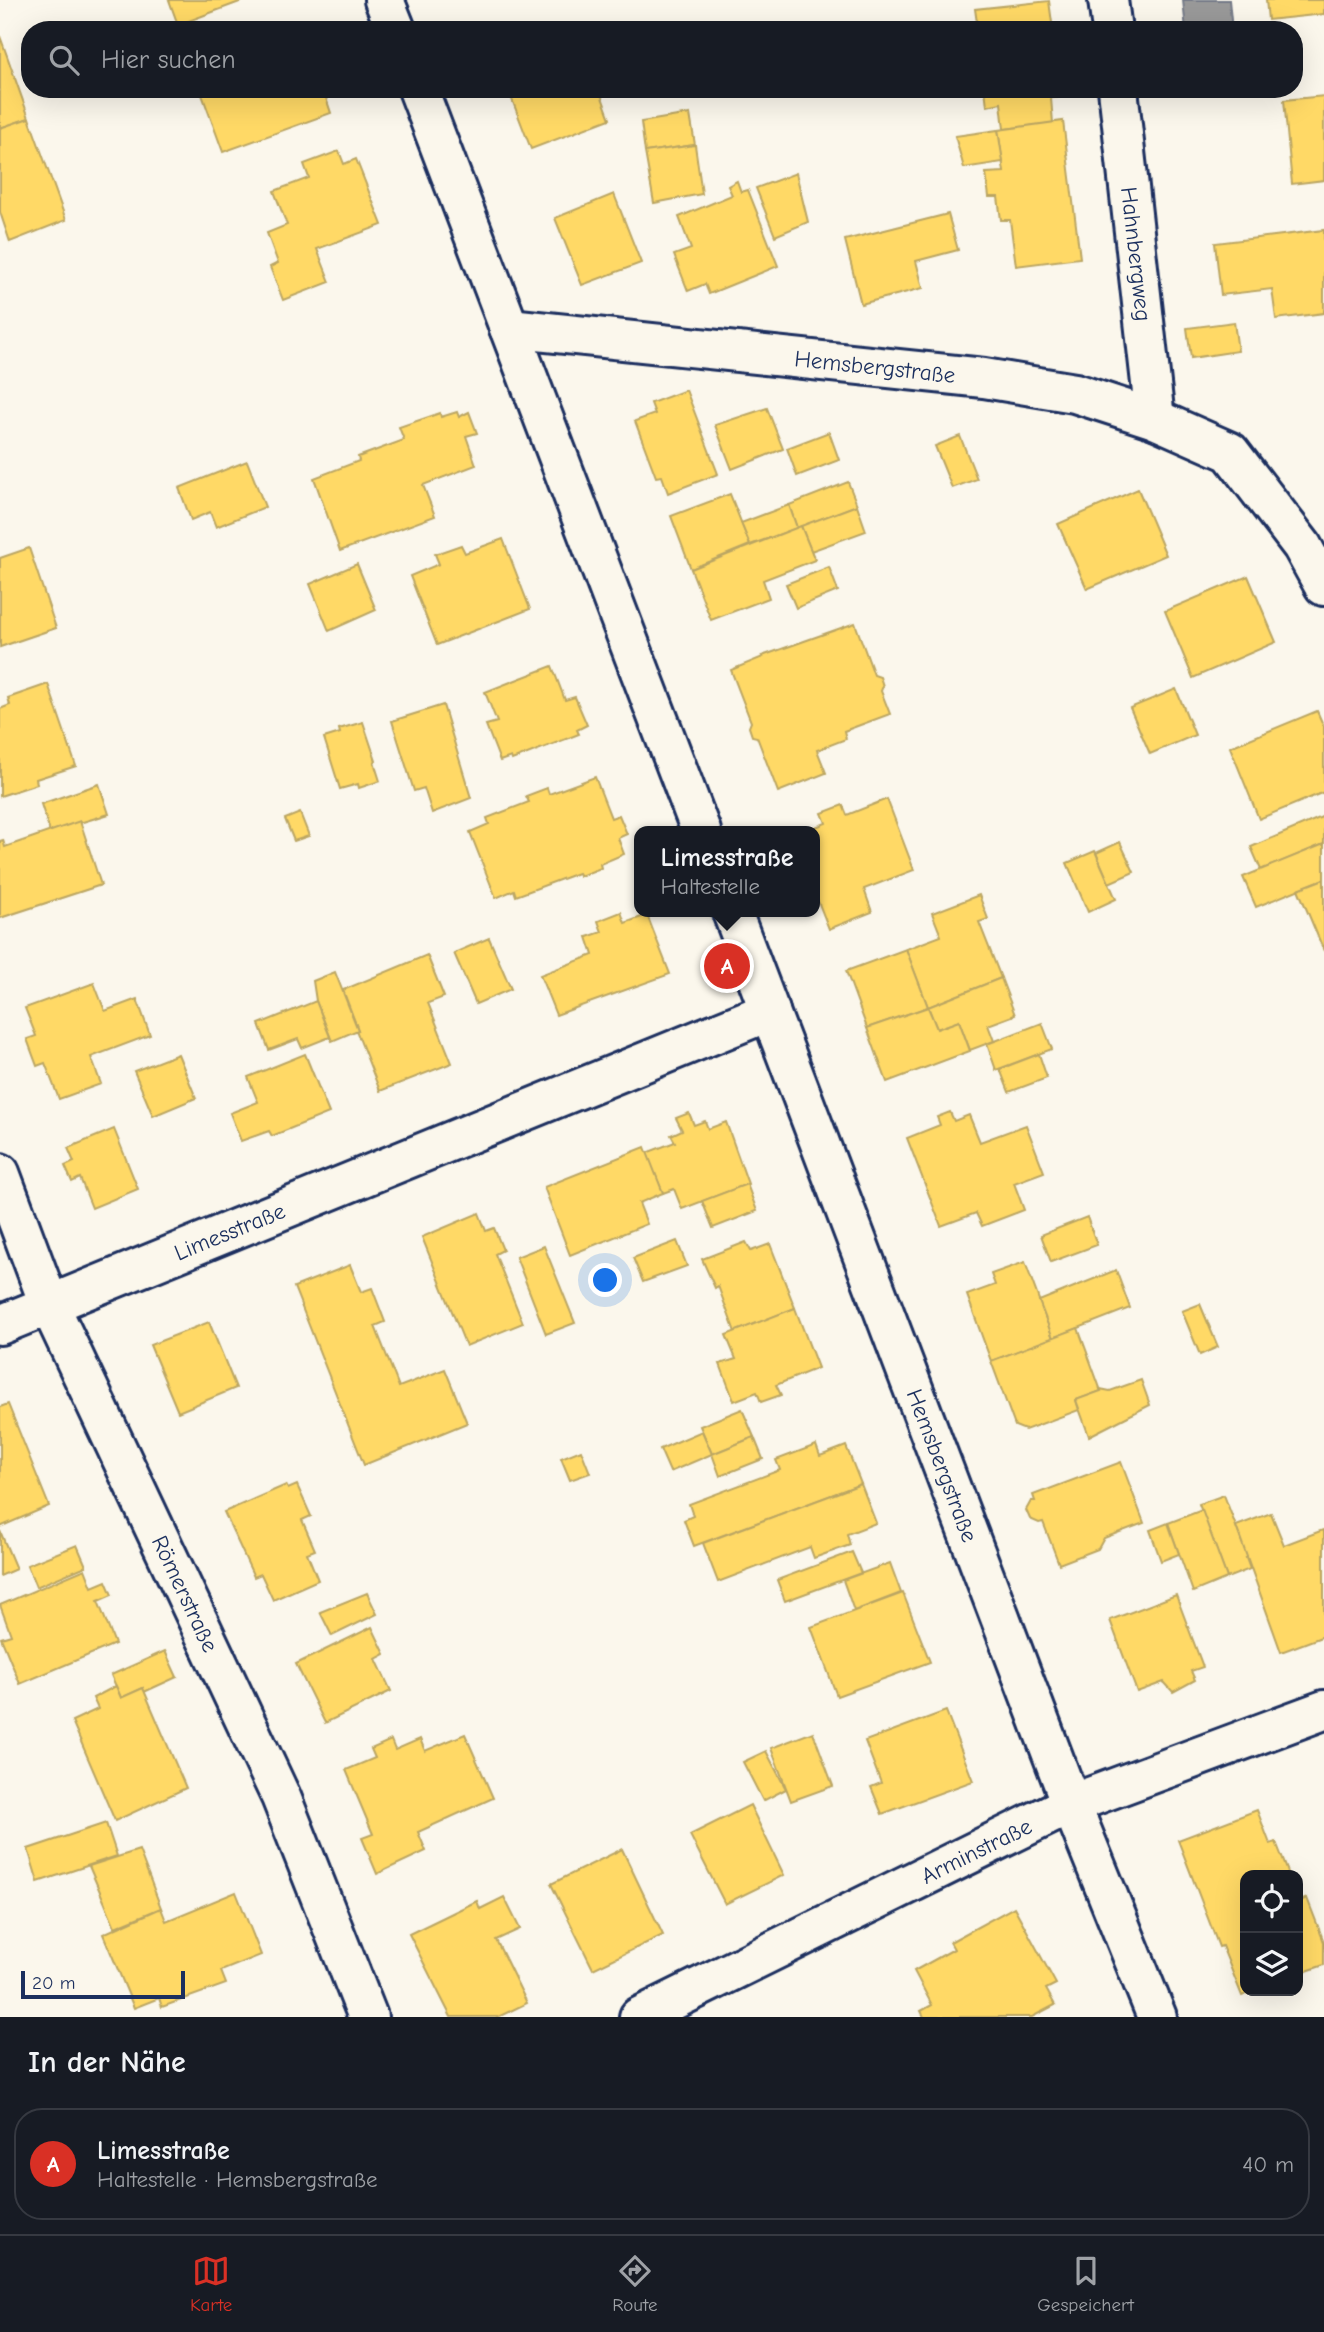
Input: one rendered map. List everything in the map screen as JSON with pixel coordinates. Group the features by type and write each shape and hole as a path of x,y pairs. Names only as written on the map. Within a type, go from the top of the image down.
{"street":[{"path":"384,0 392,21"},
{"path":"1108,0 1111,21"},
{"path":"421,98 699,826"},
{"name":"Hahnbergweg","path":"1119,98 1155,419"},
{"name":"Hemsbergstraße","path":"509,328 984,378 1075,393 1155,419 1230,452 1302,546 1324,586"},
{"name":"Hemsbergstraße","path":"734,917 1071,1804 1157,2017"},
{"name":"Limesstraße","path":"0,1325 770,1011"},
{"name":"Römerstraße","path":"0,1173 49,1304 281,1797 368,2017"},
{"name":"Arminstraße","path":"639,2017 1071,1804 1324,1710"}],"building: Wohnen":[{"path":"169,0 245,0 189,21 177,21"},
{"path":"1266,0 1324,0 1324,14 1268,20"},
{"path":"1049,1 1052,21 977,21 975,9"},
{"path":"0,36 29,118 0,128"},
{"path":"1324,96 1324,180 1292,184 1284,100"},
{"path":"203,98 326,98 331,113 223,152"},
{"path":"511,98 602,98 610,119 531,149"},
{"path":"986,98 1051,98 1053,123 1004,129 1001,103 987,106"},
{"path":"690,114 695,145 645,152 641,122"},
{"path":"29,118 66,220 10,242 0,212 0,128"},
{"path":"1063,121 1080,258 1016,266 1010,220 1001,220 998,197 989,197 986,173 1004,172 998,130"},
{"path":"998,130 1003,162 964,168 955,136"},
{"path":"695,145 702,194 654,203 645,152"},
{"path":"339,151 344,164 356,159 382,225 317,249 330,282 283,300 270,267 278,263 267,233 287,225 274,191 309,178 304,164"},
{"path":"796,173 808,222 775,236 756,188"},
{"path":"737,181 741,192 748,190 778,266 709,294 705,284 688,291 674,255 691,249 679,217 732,195 728,186"},
{"path":"614,194 641,263 582,285 555,218"},
{"path":"948,214 958,250 916,261 923,288 861,304 845,240"},
{"path":"1324,230 1324,313 1276,319 1272,289 1221,295 1215,243"},
{"path":"1234,322 1238,351 1191,358 1187,328"},
{"path":"686,390 718,474 668,493 662,476 656,477 635,421 655,414 651,403"},
{"path":"767,408 783,449 732,469 715,425"},
{"path":"457,412 459,417 469,412 477,433 466,436 476,465 423,485 435,516 340,551 314,478 359,461 358,457 404,440 399,427 440,413 441,417"},
{"path":"829,432 839,460 797,476 787,448"},
{"path":"960,436 977,479 952,488 935,446"},
{"path":"247,461 265,507 216,527 210,512 191,520 179,488"},
{"path":"848,482 857,505 797,528 789,505"},
{"path":"1138,489 1166,555 1087,589 1058,524"},
{"path":"730,494 750,545 691,569 671,516"},
{"path":"789,505 797,528 750,545 741,523"},
{"path":"857,505 866,531 811,551 801,526"},
{"path":"801,526 815,560 763,580 769,598 711,620 691,569"},
{"path":"503,539 530,609 437,645 410,576 439,564 435,554 461,545 465,553"},
{"path":"29,548 56,628 0,647 0,558"},
{"path":"357,564 376,610 329,631 310,584"},
{"path":"829,567 838,591 796,608 786,584"},
{"path":"1248,576 1276,642 1193,678 1165,611"},
{"path":"855,623 874,675 880,677 883,686 881,691 890,714 844,731 846,739 817,750 826,773 778,792 757,737 752,736 749,727 751,722 731,670 762,656"},
{"path":"552,666 565,700 575,697 587,725 577,730 579,734 512,760 511,757 500,761 486,725 497,722 485,692"},
{"path":"48,684 76,766 36,779 37,784 0,796 0,709 10,705 8,698"},
{"path":"1176,689 1195,735 1150,754 1130,708"},
{"path":"443,705 471,798 432,813 424,788 414,791 392,721"},
{"path":"1317,711 1324,727 1324,792 1259,819 1230,747"},
{"path":"363,722 380,781 359,788 358,784 340,789 324,738 340,733 339,729"},
{"path":"595,777 611,818 619,815 627,834 618,838 624,854 600,864 601,868 580,876 578,873 516,896 514,890 496,898 470,832 489,824 487,818 529,802 526,796 547,788 549,794"},
{"path":"99,784 109,814 50,832 41,804"},
{"path":"887,799 914,870 864,889 872,912 829,929 820,906 818,826 826,823 822,813 843,805 847,815"},
{"path":"300,813 309,836 294,841 285,819"},
{"path":"1324,816 1324,844 1261,870 1251,847"},
{"path":"80,821 101,885 0,918 0,841 3,840 5,847"},
{"path":"1120,842 1134,872 1109,883 1096,853"},
{"path":"1324,844 1324,879 1256,907 1243,877"},
{"path":"1095,851 1116,899 1088,912 1067,863"},
{"path":"1324,879 1324,951 1298,889"},
{"path":"979,895 988,919 979,922 1001,978 928,1007 906,949 941,936 932,913"},
{"path":"621,912 625,923 648,917 670,974 556,1015 540,975 593,955 587,937 602,932 598,921"},
{"path":"489,938 511,989 476,1004 454,953"},
{"path":"906,949 928,1007 867,1028 846,971"},
{"path":"427,955 444,997 428,1003 452,1063 380,1091 343,990"},
{"path":"335,972 358,1030 332,1041 316,1001 313,981"},
{"path":"1001,978 1015,1015 988,1025 994,1041 970,1050 959,1021 937,1029 928,1007"},
{"path":"94,983 105,1011 137,999 150,1035 91,1057 101,1084 59,1099 45,1063 37,1066 27,1039 36,1036 25,1008"},
{"path":"316,1001 330,1037 302,1048 298,1039 269,1050 259,1024"},
{"path":"928,1007 937,1029 959,1021 970,1051 887,1082 867,1028"},
{"path":"1042,1023 1052,1049 996,1070 987,1044"},
{"path":"178,1054 196,1098 153,1116 134,1071"},
{"path":"305,1054 329,1113 272,1136 269,1131 241,1141 230,1113 258,1102 248,1077"},
{"path":"1039,1054 1047,1078 1009,1092 1000,1069"},
{"path":"950,1112 954,1121 969,1115 980,1142 1026,1125 1044,1172 1014,1183 1024,1210 982,1226 976,1213 941,1226 907,1138 940,1125 937,1117"},
{"path":"689,1113 694,1125 705,1121 708,1129 726,1122 748,1184 682,1209 674,1189 663,1193 646,1153 675,1142 671,1135 682,1130 676,1118"},
{"path":"114,1129 138,1189 92,1208 80,1178 72,1182 65,1166 74,1162 68,1148"},
{"path":"645,1147 663,1193 639,1203 647,1224 570,1255 544,1187"},
{"path":"747,1184 757,1211 713,1228 702,1201"},
{"path":"479,1213 486,1231 494,1228 503,1250 495,1254 523,1323 466,1346 422,1237"},
{"path":"1087,1217 1097,1245 1051,1262 1041,1235"},
{"path":"677,1241 687,1266 643,1282 633,1258"},
{"path":"746,1242 751,1251 770,1244 795,1308 735,1332 718,1286 715,1288 702,1259"},
{"path":"544,1246 575,1323 546,1334 516,1257"},
{"path":"1025,1262 1053,1338 991,1361 967,1295 995,1285 991,1274"},
{"path":"350,1265 361,1292 372,1288 385,1322 375,1326 399,1387 445,1369 467,1423 364,1465 294,1287"},
{"path":"1116,1270 1130,1308 1053,1338 1039,1301"},
{"path":"1200,1304 1218,1347 1200,1355 1182,1311"},
{"path":"795,1308 818,1368 776,1385 781,1395 761,1402 757,1392 734,1401 720,1364 736,1359 726,1335"},
{"path":"209,1322 236,1388 178,1412 150,1345"},
{"path":"1078,1328 1101,1391 1076,1400 1079,1410 1025,1430 1015,1426 991,1361"},
{"path":"1141,1380 1150,1405 1089,1436 1076,1400 1101,1391 1100,1389 1110,1391"},
{"path":"8,1404 49,1506 0,1527 0,1407"},
{"path":"742,1409 754,1437 712,1454 700,1426"},
{"path":"702,1431 712,1454 670,1472 660,1449"},
{"path":"754,1437 763,1459 720,1476 712,1454"},
{"path":"816,1445 820,1456 846,1446 861,1484 694,1546 684,1520 693,1516 689,1504 780,1470 776,1460"},
{"path":"581,1450 590,1473 570,1480 561,1458"},
{"path":"1121,1462 1144,1523 1104,1538 1098,1549 1059,1564 1043,1522 1030,1519 1026,1510 1031,1501 1035,1501 1033,1495"},
{"path":"861,1484 876,1523 847,1534 850,1545 814,1558 810,1547 718,1582 703,1543"},
{"path":"286,1485 288,1489 297,1485 311,1516 302,1520 315,1550 307,1553 318,1580 273,1600 261,1574 254,1577 224,1512"},
{"path":"1224,1495 1250,1569 1227,1578 1199,1504"},
{"path":"1202,1510 1227,1578 1193,1592 1168,1523"},
{"path":"1271,1513 1284,1545 1323,1530 1324,1532 1324,1636 1281,1652 1236,1526"},
{"path":"1168,1523 1179,1554 1161,1561 1150,1530"},
{"path":"0,1531 16,1569 0,1576"},
{"path":"77,1545 86,1566 36,1587 27,1565"},
{"path":"852,1552 861,1573 785,1601 777,1580"},
{"path":"890,1563 901,1593 854,1611 843,1580"},
{"path":"85,1569 92,1587 106,1581 112,1595 98,1601 115,1644 20,1684 1,1638 11,1635 0,1605"},
{"path":"367,1593 377,1614 332,1636 320,1612"},
{"path":"903,1593 930,1662 837,1696 811,1627"},
{"path":"1176,1595 1203,1667 1191,1671 1195,1680 1173,1692 1164,1682 1137,1692 1110,1620"},
{"path":"372,1627 385,1654 376,1659 391,1691 325,1723 296,1664"},
{"path":"165,1651 177,1677 144,1692 143,1688 121,1698 111,1675"},
{"path":"116,1686 121,1698 143,1688 186,1788 115,1821 72,1721 98,1709 93,1698"},
{"path":"946,1711 973,1781 882,1814 871,1787 881,1783 865,1741"},
{"path":"813,1732 833,1786 791,1801 771,1748"},
{"path":"465,1734 493,1798 418,1832 426,1851 377,1874 362,1838 373,1834 346,1770 375,1758 371,1749 391,1740 395,1750 420,1739 425,1751"},
{"path":"766,1751 786,1789 763,1801 743,1762"},
{"path":"750,1805 784,1875 725,1904 690,1835"},
{"path":"1257,1810 1270,1844 1276,1842 1287,1870 1240,1870 1240,1991 1222,1946 1219,1947 1178,1840"},
{"path":"106,1823 117,1856 38,1882 28,1849"},
{"path":"622,1849 663,1935 593,1969 551,1884"},
{"path":"139,1850 161,1908 115,1927 89,1866"},
{"path":"236,1892 261,1955 221,1971 226,1984 162,2007 159,1998 134,2008 103,1934 161,1908 166,1921"},
{"path":"504,1897 520,1929 496,1940 527,2003 498,2017 451,2017 409,1934 477,1901 480,1909"},
{"path":"1307,1898 1324,1942 1324,1965 1303,1972 1303,1933 1303,1900"},
{"path":"1014,1907 1056,1984 1046,1989 1055,2005 1032,2017 924,2017 921,2011 932,2005 914,1971 954,1949 950,1942"}],"building: Industrie":[{"path":"1183,0 1229,0 1231,21 1185,21"}],"place":[{"name":"Limesstraße","path":"727,966"}]}
